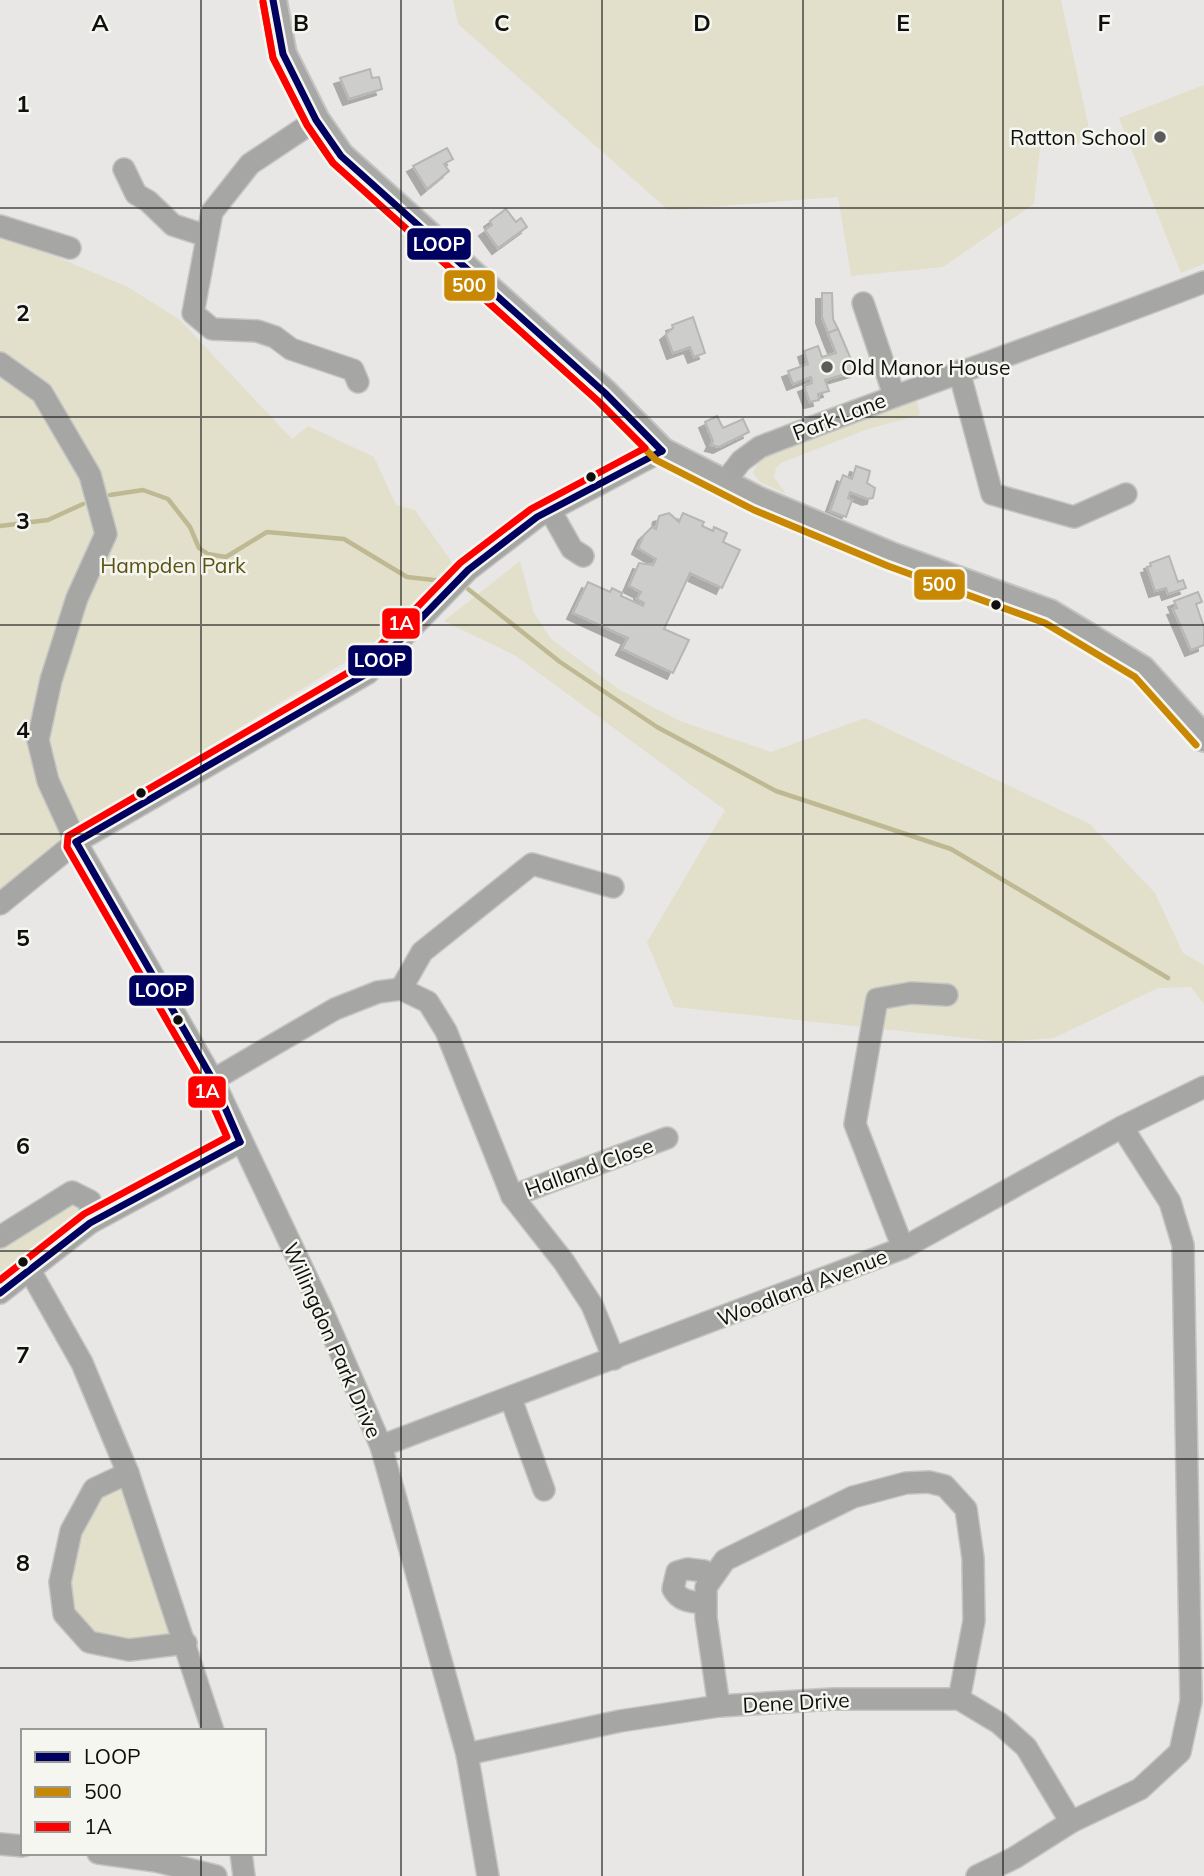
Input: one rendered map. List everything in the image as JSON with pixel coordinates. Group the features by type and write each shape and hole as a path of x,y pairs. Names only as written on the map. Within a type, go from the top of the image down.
{"main road":[{"path":"273,0 283,54 316,120 341,156 605,393 662,450 724,483 892,556 1050,613 1142,669 1204,738"}],"street":[{"path":"316,120 250,164 212,212 193,313 212,330 257,331 275,337 291,349 353,370 358,382"},
{"path":"124,169 136,194 149,201 173,225 207,236"},
{"path":"0,226 70,248"},
{"name":"Park Lane","path":"724,483 741,461 760,447 1204,282"},
{"path":"863,303 894,395"},
{"name":"Willingdon Park Drive","path":"0,363 42,393 90,475 106,534 77,598 51,680 38,740 48,781 76,842 213,1080 240,1142 322,1310 381,1446 467,1754 488,1876"},
{"path":"959,371 992,494 1074,517 1126,494"},
{"path":"0,904 76,842 369,673 468,570 550,510 662,450"},
{"path":"550,510 572,549 583,556"},
{"path":"401,989 422,952 532,864 613,887"},
{"path":"213,1080 335,1009 378,992 401,989 428,1002 446,1031 512,1196 564,1262 592,1305 614,1359"},
{"path":"903,1248 855,1124 877,999 911,993 947,995"},
{"name":"Woodland Avenue","path":"381,1446 511,1399 903,1248 1122,1127 1204,1087"},
{"path":"977,1876 1014,1858 1071,1822 1140,1789 1180,1752 1191,1701 1183,1245 1170,1202 1122,1127"},
{"name":"Halland Close","path":"512,1196 667,1138"},
{"path":"0,1293 90,1223 240,1142"},
{"path":"0,1237 72,1192 90,1201 90,1223"},
{"path":"29,1269 82,1363 128,1473 212,1729"},
{"path":"511,1399 544,1490"},
{"path":"128,1473 94,1489 71,1531 60,1582 64,1615 89,1643 129,1650 186,1643"},
{"path":"719,1706 706,1587 724,1560 853,1497 906,1483 929,1482 945,1486 966,1509 973,1558 974,1621 959,1699 999,1723 1026,1747 1071,1822"},
{"path":"706,1603 687,1601 678,1597 673,1589 677,1572 687,1569 704,1571 710,1578"},
{"name":"Dene Drive","path":"467,1754 620,1721 719,1706 833,1699 959,1699"},
{"path":"0,1844 21,1846"},
{"path":"112,1855 156,1861 216,1876"},
{"path":"241,1855 244,1876"}],"green space":[{"path":"453,0 1061,0 1092,142 1040,148 1034,204 943,267 851,276 838,197 668,210 458,24"},
{"path":"1204,85 1204,264 1181,273 1119,118"},
{"name":"Hampden Park","path":"0,233 128,287 180,320 292,439 308,426 374,457 396,505 415,510 456,568 429,587 384,638 70,833 0,889"},
{"path":"917,401 920,415 868,429 781,463 776,468 774,477 786,494 760,482 753,473 757,464 766,457"},
{"path":"520,561 534,613 551,639 620,690 680,721 771,752 865,718 1090,824 1155,893 1183,953 1204,965 1204,1004 1191,987 1158,988 1054,1038 1004,1042 674,1007 647,942 725,810 516,656 444,621"},
{"path":"72,1192 90,1223 0,1293 0,1237"},
{"path":"128,1473 186,1643 89,1642 64,1614 71,1531 94,1489"}],"building":[{"path":"370,69 372,78 379,77 382,89 349,99 340,78"},
{"path":"447,148 453,159 444,164 449,171 427,189 413,166"},
{"path":"506,209 516,222 521,218 527,227 498,248 485,230 492,225 490,221"},
{"path":"822,293 832,293 833,319 838,329 828,333 822,317"},
{"path":"693,317 705,353 694,357 690,347 673,353 666,334 673,328 672,325"},
{"name":"Old Manor House","path":"838,329 856,371 825,380 829,391 818,394 819,400 810,402 804,386 812,383 811,377 793,384 788,371 808,364 804,351 818,346 822,357 836,353 828,333"},
{"path":"717,416 723,428 743,419 749,432 719,447 711,445 713,441 705,422"},
{"path":"856,466 870,471 867,483 875,488 873,498 868,499 850,492 848,498 852,500 846,517 830,511 843,475 852,479"},
{"path":"669,513 679,522 683,513 704,522 702,526 713,531 714,527 727,533 723,542 740,550 722,588 690,573 664,629 689,640 673,673 622,649 628,638 573,613 588,582 610,592 612,588 622,593 621,596 643,606 644,603 637,599 641,592 629,586 639,563 653,565 656,559 638,548 644,535 652,527 656,529 659,516"},
{"path":"1169,556 1178,582 1183,580 1186,588 1168,594 1166,588 1155,591 1147,567 1151,566 1150,563"},
{"path":"1198,592 1202,602 1196,604 1204,627 1204,645 1191,650 1173,609 1177,608 1174,601"}],"waterway":[{"path":"110,495 143,490 168,499 190,527 199,548 208,554 226,557 267,532 344,539 407,577 443,581"},
{"path":"0,526 48,520 83,504"},
{"path":"468,589 560,662 657,727 776,791 951,849 1168,978"}],"transit line":[{"name":"LOOP","path":"273,0 283,54 316,120 341,156 605,393 662,451"},
{"name":"500","path":"263,2 273,58 307,125 333,163 598,401 656,460 754,510 888,566 1045,623 1135,677 1196,745"},
{"name":"1A","path":"0,1280 84,1214 227,1137 204,1085 67,847 68,836 361,665 460,563 531,509 645,448 598,401 333,163 307,125 273,58 263,2"},
{"name":"LOOP","path":"76,842 368,673 468,570 537,517 662,451"},
{"name":"LOOP","path":"76,842 213,1080 240,1142"},
{"name":"LOOP","path":"0,1293 90,1223 240,1142"}],"place":[{"name":"Ratton School","path":"1160,137"},
{"name":"Old Manor House","path":"827,367"}]}
